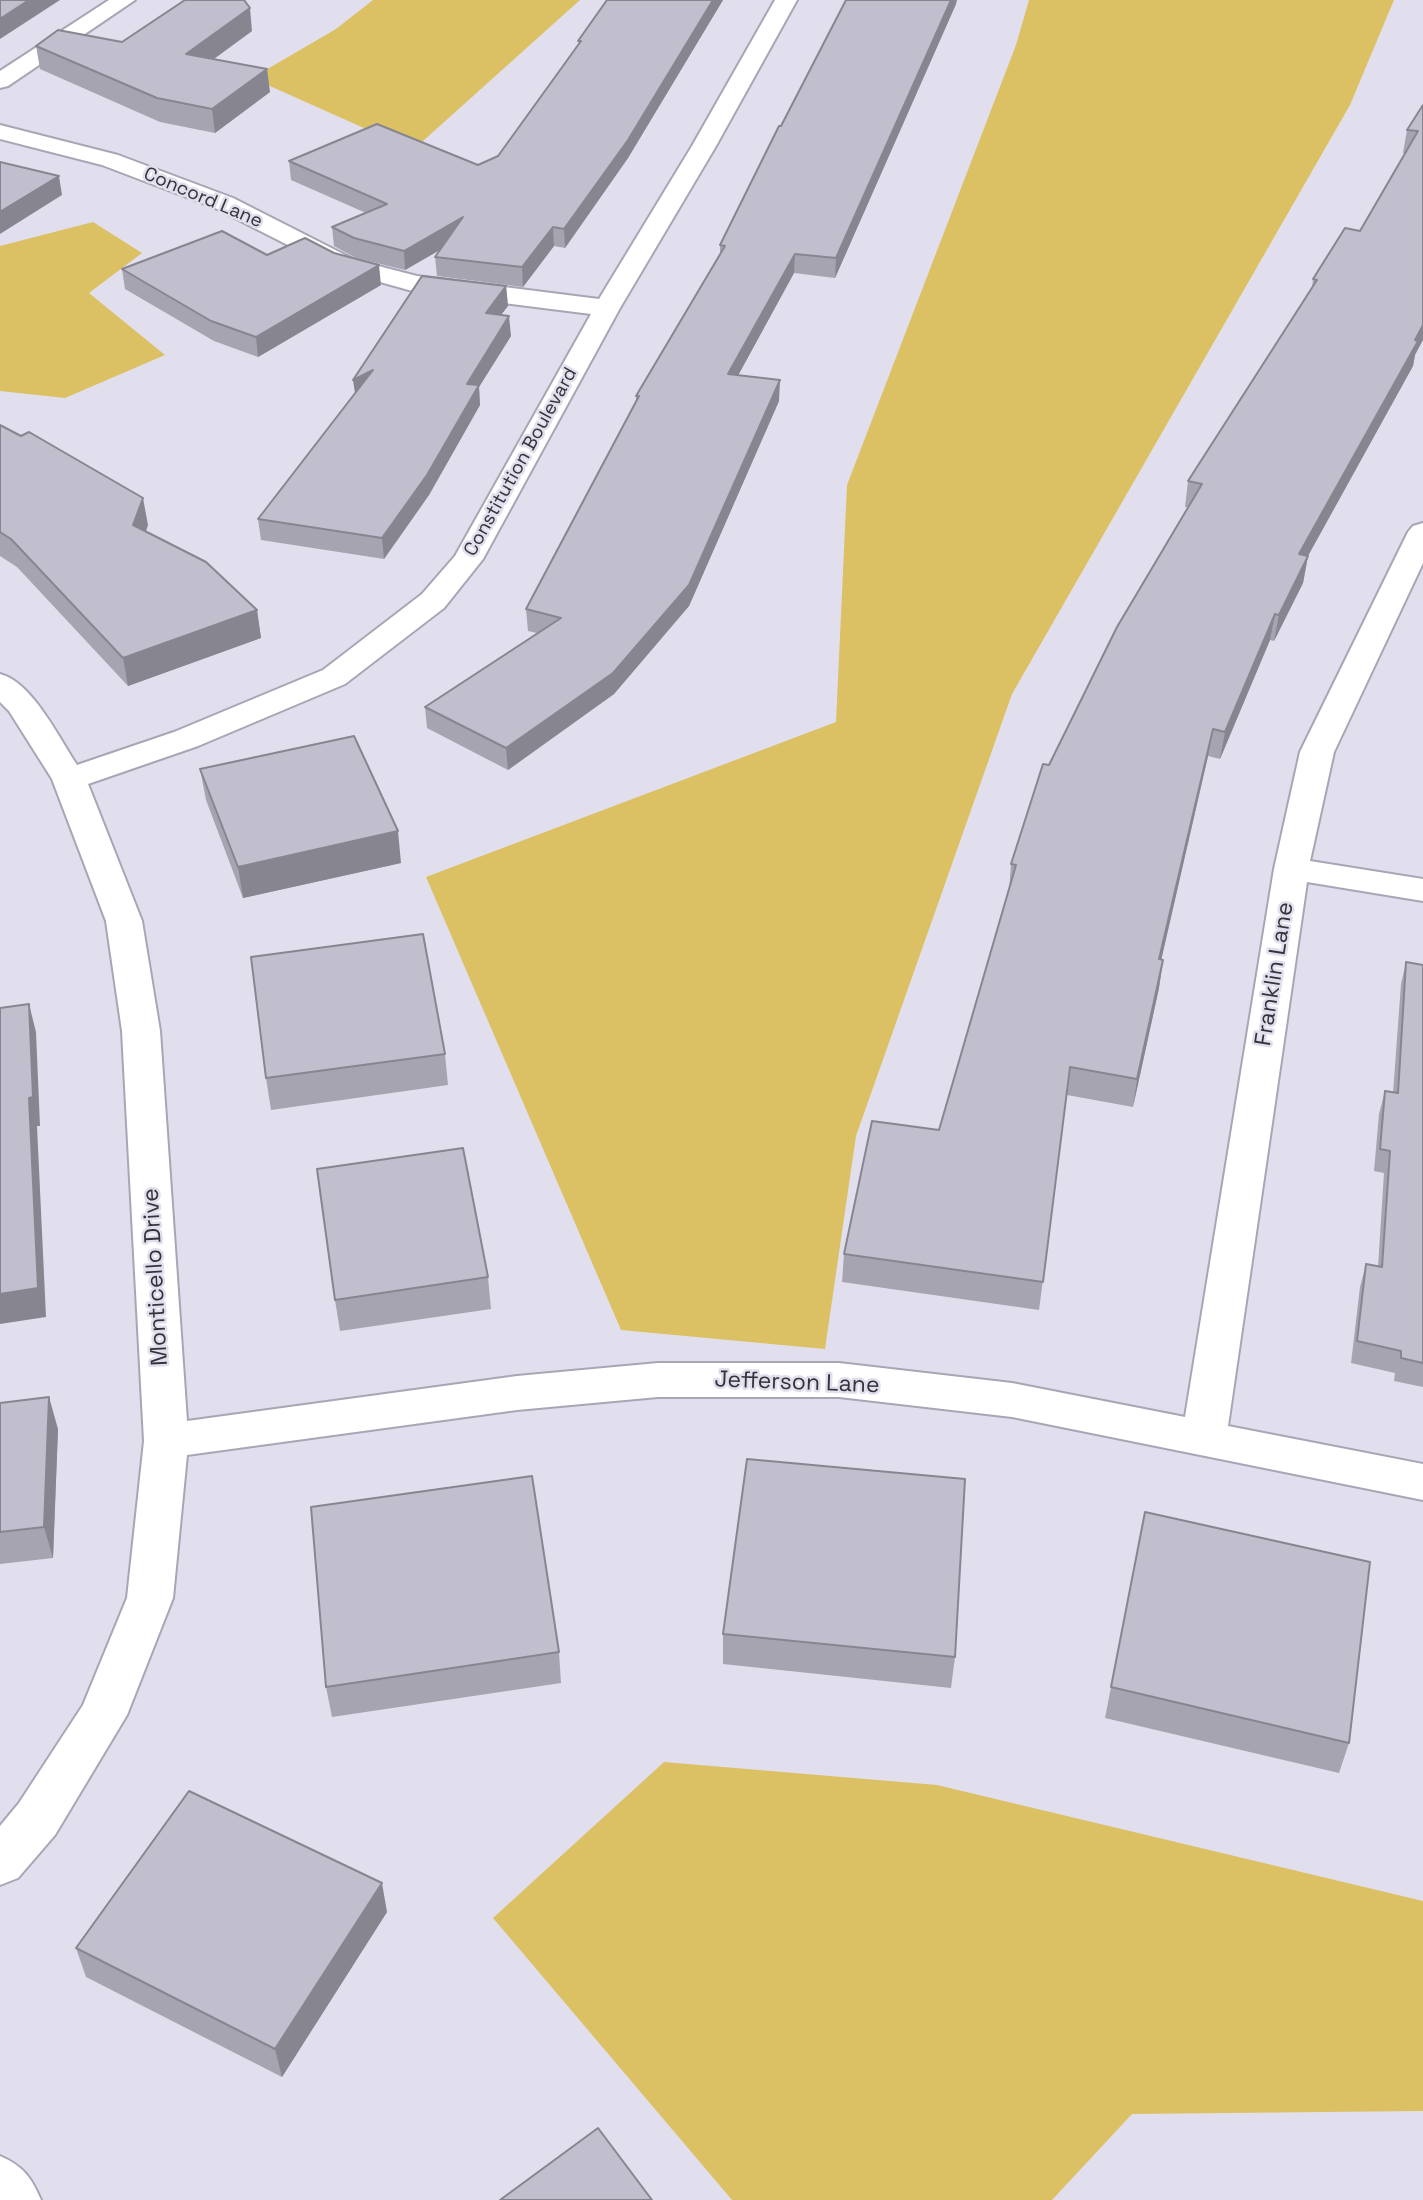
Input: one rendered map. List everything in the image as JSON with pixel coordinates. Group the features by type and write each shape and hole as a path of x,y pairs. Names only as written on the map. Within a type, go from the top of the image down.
{"street":[{"path":"0,82 124,0"},
{"name":"Constitution Boulevard","path":"69,779 186,739 334,677 433,601 468,559 607,308 704,146 786,0"},
{"name":"Concord Lane","path":"0,132 110,160 224,203 346,265 416,284 607,308"},
{"name":"Franklin Lane","path":"1204,1438 1291,869 1317,752 1423,533"},
{"name":"Monticello Drive","path":"0,684 21,705 69,779 124,921 141,1031 166,1441 150,1598 145,1611 103,1715 37,1819 0,1862"},
{"path":"1291,869 1423,890"},
{"name":"Jefferson Lane","path":"166,1441 517,1393 658,1380 853,1381 1012,1400 1423,1482"},
{"path":"0,2184 13,2200"}],"shaded area":[{"path":"373,0 580,0 413,150 252,78 336,29"},
{"path":"1029,0 1394,0 1350,105 1012,694 856,1136 825,1349 621,1330 426,877 836,722 847,485 1016,45"},
{"path":"93,222 142,253 89,293 165,355 65,398 0,391 0,246"},
{"path":"664,1762 937,1785 1423,1901 1423,2111 1132,2114 1052,2200 732,2200 493,1918"}],"building":[{"path":"0,0 29,0 0,19"},
{"path":"185,0 244,0 250,8 186,54 267,69 212,109 157,98 36,46 58,30 122,42"},
{"path":"607,0 713,0 628,140 564,229 553,227 522,267 435,257 463,217 404,251 354,238 332,227 387,204 289,161 377,124 478,165 498,156 581,41 578,41"},
{"path":"846,0 951,0 836,258 795,254 728,374 780,380 689,585 613,673 506,748 425,707 561,618 526,609 639,396 636,396 725,246 720,245"},
{"path":"1423,105 1423,325 1415,340 1418,341 1299,554 1308,556 1279,615 1275,614 1225,732 1213,729 1159,959 1163,960 1137,1079 1070,1067 1043,1282 844,1254 872,1121 939,1130 1016,865 1011,864 1043,764 1049,765 1117,627 1202,484 1188,481 1317,280 1313,279 1345,228 1360,231 1418,131 1407,130"},
{"path":"0,162 59,176 0,212"},
{"path":"222,231 267,255 305,238 334,253 379,265 256,337 211,321 122,269"},
{"path":"422,276 506,286 486,313 509,316 467,384 479,385 427,475 382,538 258,519 373,370 353,380"},
{"path":"0,425 21,436 29,432 143,498 133,525 206,562 257,610 123,658 11,539 0,532"},
{"path":"354,736 398,831 238,867 200,769"},
{"path":"423,934 445,1054 266,1078 251,957"},
{"path":"1406,962 1423,965 1423,1363 1401,1358 1401,1351 1357,1341 1366,1264 1382,1267 1390,1151 1380,1149 1385,1091 1398,1093"},
{"path":"29,1004 33,1097 29,1098 38,1288 0,1294 0,1008"},
{"path":"463,1148 488,1277 335,1300 317,1169"},
{"path":"49,1397 44,1527 0,1532 0,1403"},
{"path":"747,1459 965,1479 955,1657 723,1634"},
{"path":"532,1476 559,1652 326,1687 311,1507"},
{"path":"1145,1512 1370,1562 1349,1743 1111,1687"},
{"path":"189,1791 382,1883 275,2049 76,1948"},
{"path":"598,2128 652,2200 500,2200"}]}
